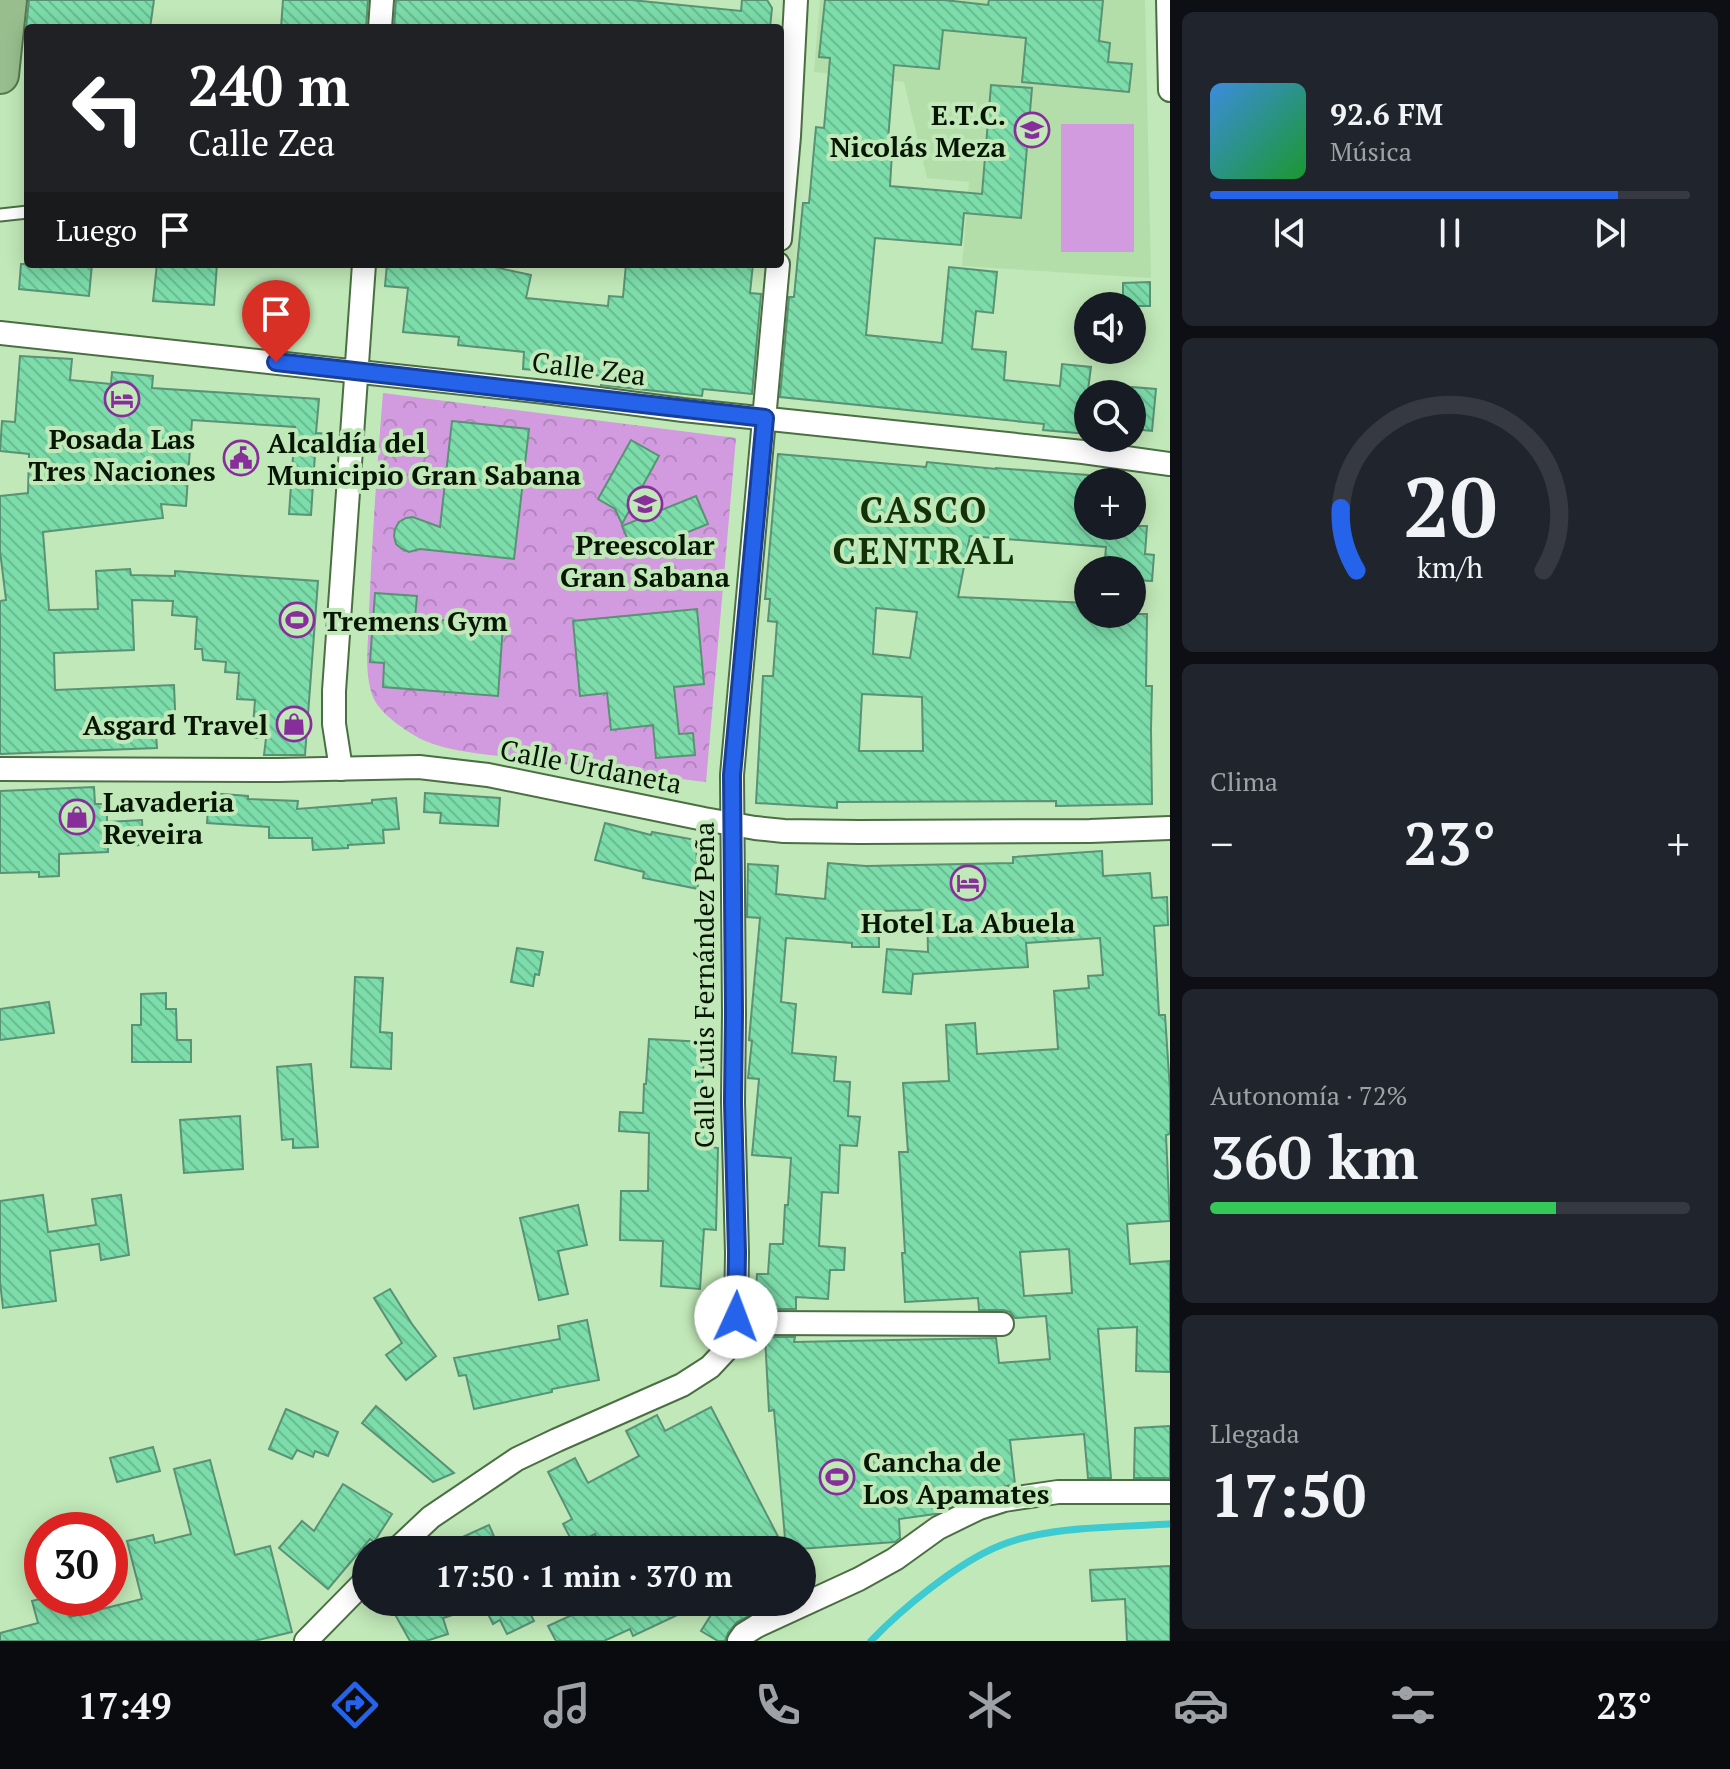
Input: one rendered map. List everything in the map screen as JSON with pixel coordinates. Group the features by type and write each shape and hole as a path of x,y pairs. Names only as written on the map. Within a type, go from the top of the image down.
{"highway":[{"path":"0,75 8,0"}],"street":[{"path":"380,24 382,0"},
{"path":"784,193 796,0"},
{"path":"1168,0 1170,90"},
{"path":"341,769 334,724 334,691 364,268"},
{"name":"Calle Luis Fernández Peña","path":"734,1323 737,1253 733,1102 732,775 778,268"},
{"name":"Calle Zea","path":"0,333 1068,450 1170,464"},
{"name":"Calle Urdaneta","path":"0,769 419,767 488,775 732,824 784,831 1170,828"},
{"path":"411,1536 431,1517 517,1459 682,1385 710,1367 725,1351 732,1338 734,1323 1002,1324"},
{"path":"739,1641 757,1626 859,1579 895,1559 938,1528 979,1508 1004,1500 1058,1492 1170,1492"},
{"path":"306,1641 352,1594"}],"lane":[{"path":"0,215 24,212"}],"shaded area":[{"name":"E.T.C. Nicolás Meza","path":"820,0 1145,0 1151,278 962,266 969,182 927,178 904,82 814,72"}],"green space":[{"path":"1061,124 1134,124 1134,252 1061,252"},
{"path":"383,393 736,438 706,782 447,748 417,737 382,710 370,687 367,655"}],"building":[{"path":"29,0 154,0 151,24 26,24"},
{"path":"283,0 368,0 366,24 281,24"},
{"path":"396,0 631,0 741,11 742,0 767,0 772,8 770,24 394,24"},
{"path":"825,0 944,0 988,5 989,0 1103,0 1099,41 1110,43 1108,62 1132,64 1129,92 1022,82 1026,38 943,30 939,69 894,65 887,153 892,153 890,186 982,194 991,85 1032,88 1021,218 964,213 961,245 875,238 866,335 942,343 949,267 997,272 993,313 976,311 972,349 1006,352 1004,380 1060,386 1062,364 1091,367 1089,380 1074,380 1074,433 1043,430 1044,424 780,397 789,297 794,297 803,203 809,203 816,127 824,128 830,58 819,57"},
{"path":"21,264 24,268 92,268 89,296 19,289"},
{"path":"157,268 217,268 214,305 153,301"},
{"path":"387,268 499,268 531,275 526,298 608,306 609,296 623,297 626,268 753,268 750,293 761,294 752,394 703,389 702,396 601,385 602,376 523,369 524,352 458,345 459,337 403,332 408,288 385,286"},
{"path":"1150,282 1150,306 1146,306 1146,292 1123,292 1123,283"},
{"path":"20,356 72,359 70,380 111,384 112,372 153,376 152,388 319,399 316,433 332,434 330,455 315,454 311,515 289,514 295,427 192,420 186,506 161,504 163,518 43,532 49,610 98,609 96,571 130,569 131,575 175,576 175,571 318,581 305,755 264,755 266,738 252,738 255,700 237,699 239,673 225,672 226,662 203,660 202,649 195,649 197,617 172,615 173,601 132,600 134,650 54,653 55,690 174,685 176,733 156,734 157,748 0,754 0,601 6,600 0,551 0,496 28,493 29,454 0,451 2,421 15,422"},
{"path":"1146,388 1156,389 1152,431 1146,430"},
{"path":"452,421 529,429 514,559 420,549 409,552 396,544 395,529 406,518 413,517 440,527"},
{"path":"631,440 659,456 622,524 615,509 598,499"},
{"path":"778,454 926,467 927,462 1074,474 1074,540 1146,540 1145,554 1154,555 1152,581 1146,581 1146,556 1105,556 1106,547 970,536 958,597 1074,602 1074,628 1146,628 1147,614 1146,686 1152,686 1152,804 1056,806 1056,801 837,802 837,808 756,803 763,676 773,676 777,622 768,621 770,599 765,599","holes":["876,608 917,612 910,658 873,654","862,694 922,697 923,751 859,751"]},
{"path":"696,496 708,524 634,554 622,526"},
{"path":"375,593 417,596 415,618 503,625 498,696 383,687 384,663 370,662"},
{"path":"697,609 704,684 674,687 679,734 693,733 695,755 656,758 653,725 611,730 607,693 580,696 573,621"},
{"path":"94,787 95,804 107,804 107,822 142,820 143,845 108,846 108,852 59,854 59,876 39,877 39,872 0,873 0,791"},
{"path":"209,793 248,796 248,799 298,801 297,809 396,798 399,829 383,830 384,843 313,850 312,838 269,838 269,827 207,823"},
{"path":"425,793 500,798 498,826 440,823 441,813 424,812"},
{"path":"605,823 651,835 652,832 696,840 698,889 643,878 644,872 595,860"},
{"path":"1102,851 1103,876 1150,873 1152,898 1167,897 1168,925 1154,926 1159,1015 1165,1015 1170,1090 1170,1134 1166,1135 1170,1221 1127,1224 1130,1264 1170,1261 1170,1372 1136,1371 1137,1327 1098,1329 1111,1478 1088,1478 1084,1434 1010,1440 1015,1484 960,1497 960,1502 935,1514 899,1519 900,1538 895,1542 816,1548 816,1536 785,1536 774,1410 769,1411 765,1337 795,1337 794,1342 996,1338 999,1363 1050,1359 1046,1316 1015,1318 1003,1310 979,1310 978,1298 905,1302 899,1152 908,1152 903,1083 949,1081 946,1025 975,1023 977,1054 1058,1049 1054,991 1089,988 1088,976 1103,975 1100,938 1026,943 1028,967 913,974 911,994 883,992 887,949 928,952 927,910 879,911 879,947 852,947 852,943 786,938 781,1002 796,1004 792,1053 836,1057 834,1081 850,1082 848,1116 860,1117 857,1146 840,1145 838,1193 822,1192 819,1246 845,1248 844,1270 830,1270 828,1299 796,1297 796,1309 755,1309 757,1274 768,1274 770,1244 783,1244 791,1158 752,1155 759,1079 748,1078 752,1041 749,1040 760,918 747,917 748,864 778,866 776,894 825,899 828,863 866,866 1013,863 1013,857","holes":["1069,1249 1072,1293 1024,1296 1020,1252"]},
{"path":"517,948 543,952 539,975 535,974 533,986 511,982"},
{"path":"355,977 383,978 380,1032 392,1033 391,1069 351,1067"},
{"path":"166,993 166,1009 176,1009 177,1040 191,1040 191,1062 132,1062 132,1025 141,1025 141,994"},
{"path":"49,1002 54,1033 0,1040 0,1009"},
{"path":"649,1039 705,1042 702,1087 715,1088 712,1147 718,1148 716,1230 704,1229 700,1289 661,1286 663,1241 620,1240 621,1191 648,1191 649,1133 619,1131 620,1112 643,1113"},
{"path":"311,1064 318,1147 293,1148 293,1139 282,1140 277,1067"},
{"path":"240,1116 243,1169 184,1173 180,1120"},
{"path":"43,1195 48,1232 96,1225 92,1199 121,1195 129,1255 101,1260 99,1244 50,1251 56,1301 3,1308 0,1201"},
{"path":"578,1205 587,1245 558,1251 568,1294 539,1300 520,1218"},
{"path":"390,1289 436,1356 406,1380 386,1355 402,1343 374,1298"},
{"path":"587,1320 599,1380 474,1409 466,1375 459,1376 454,1358 560,1339 558,1326"},
{"path":"376,1406 454,1473 433,1482 362,1423"},
{"path":"711,1407 778,1536 569,1536 563,1524 572,1519 548,1472 575,1458 588,1483 639,1456 626,1431 657,1415 665,1431"},
{"path":"286,1409 338,1432 328,1456 315,1451 313,1457 297,1450 292,1459 269,1449"},
{"path":"1170,1426 1170,1478 1134,1478 1135,1428"},
{"path":"153,1447 160,1471 117,1482 110,1458"},
{"path":"210,1460 235,1555 270,1546 292,1632 254,1641 0,1641 0,1633 38,1623 36,1616 128,1616 128,1602 142,1599 128,1541 153,1535 155,1543 191,1534 174,1469"},
{"path":"343,1484 392,1514 378,1536 352,1536 352,1560 328,1589 279,1548 302,1521 314,1531"},
{"path":"489,1525 494,1536 465,1536"},
{"path":"1170,1566 1170,1641 1127,1641 1125,1599 1092,1601 1090,1570"},
{"path":"396,1616 449,1616 443,1618 448,1634 426,1641 410,1641"},
{"path":"489,1616 532,1616 534,1621 507,1634 500,1620 493,1624"},
{"path":"570,1616 675,1616 633,1636 630,1629 604,1641 556,1641 548,1626"},
{"path":"710,1616 749,1616 737,1622 725,1641 718,1641 701,1631"}],"waterway":[{"path":"871,1641 931,1588 966,1563 999,1546 1060,1531 1170,1524"}],"place":[{"name":"E.T.C. Nicolás Meza","path":"1032,130"},
{"name":"Posada Las Tres Naciones","path":"122,399"},
{"name":"Alcaldía del Municipio Gran Sabana","path":"241,458"},
{"name":"Preescolar Gran Sabana","path":"645,504"},
{"name":"Tremens Gym","path":"297,620"},
{"name":"Asgard Travel","path":"294,724"},
{"name":"Lavaderia Reveira","path":"77,817"},
{"name":"Hotel La Abuela","path":"968,883"},
{"name":"Cancha de Los Apamates","path":"837,1477"}],"district":[{"name":"CASCO CENTRAL","path":"924,530"}],"route":[{"path":"276,362 765,418 732,775 736,1317"}]}
